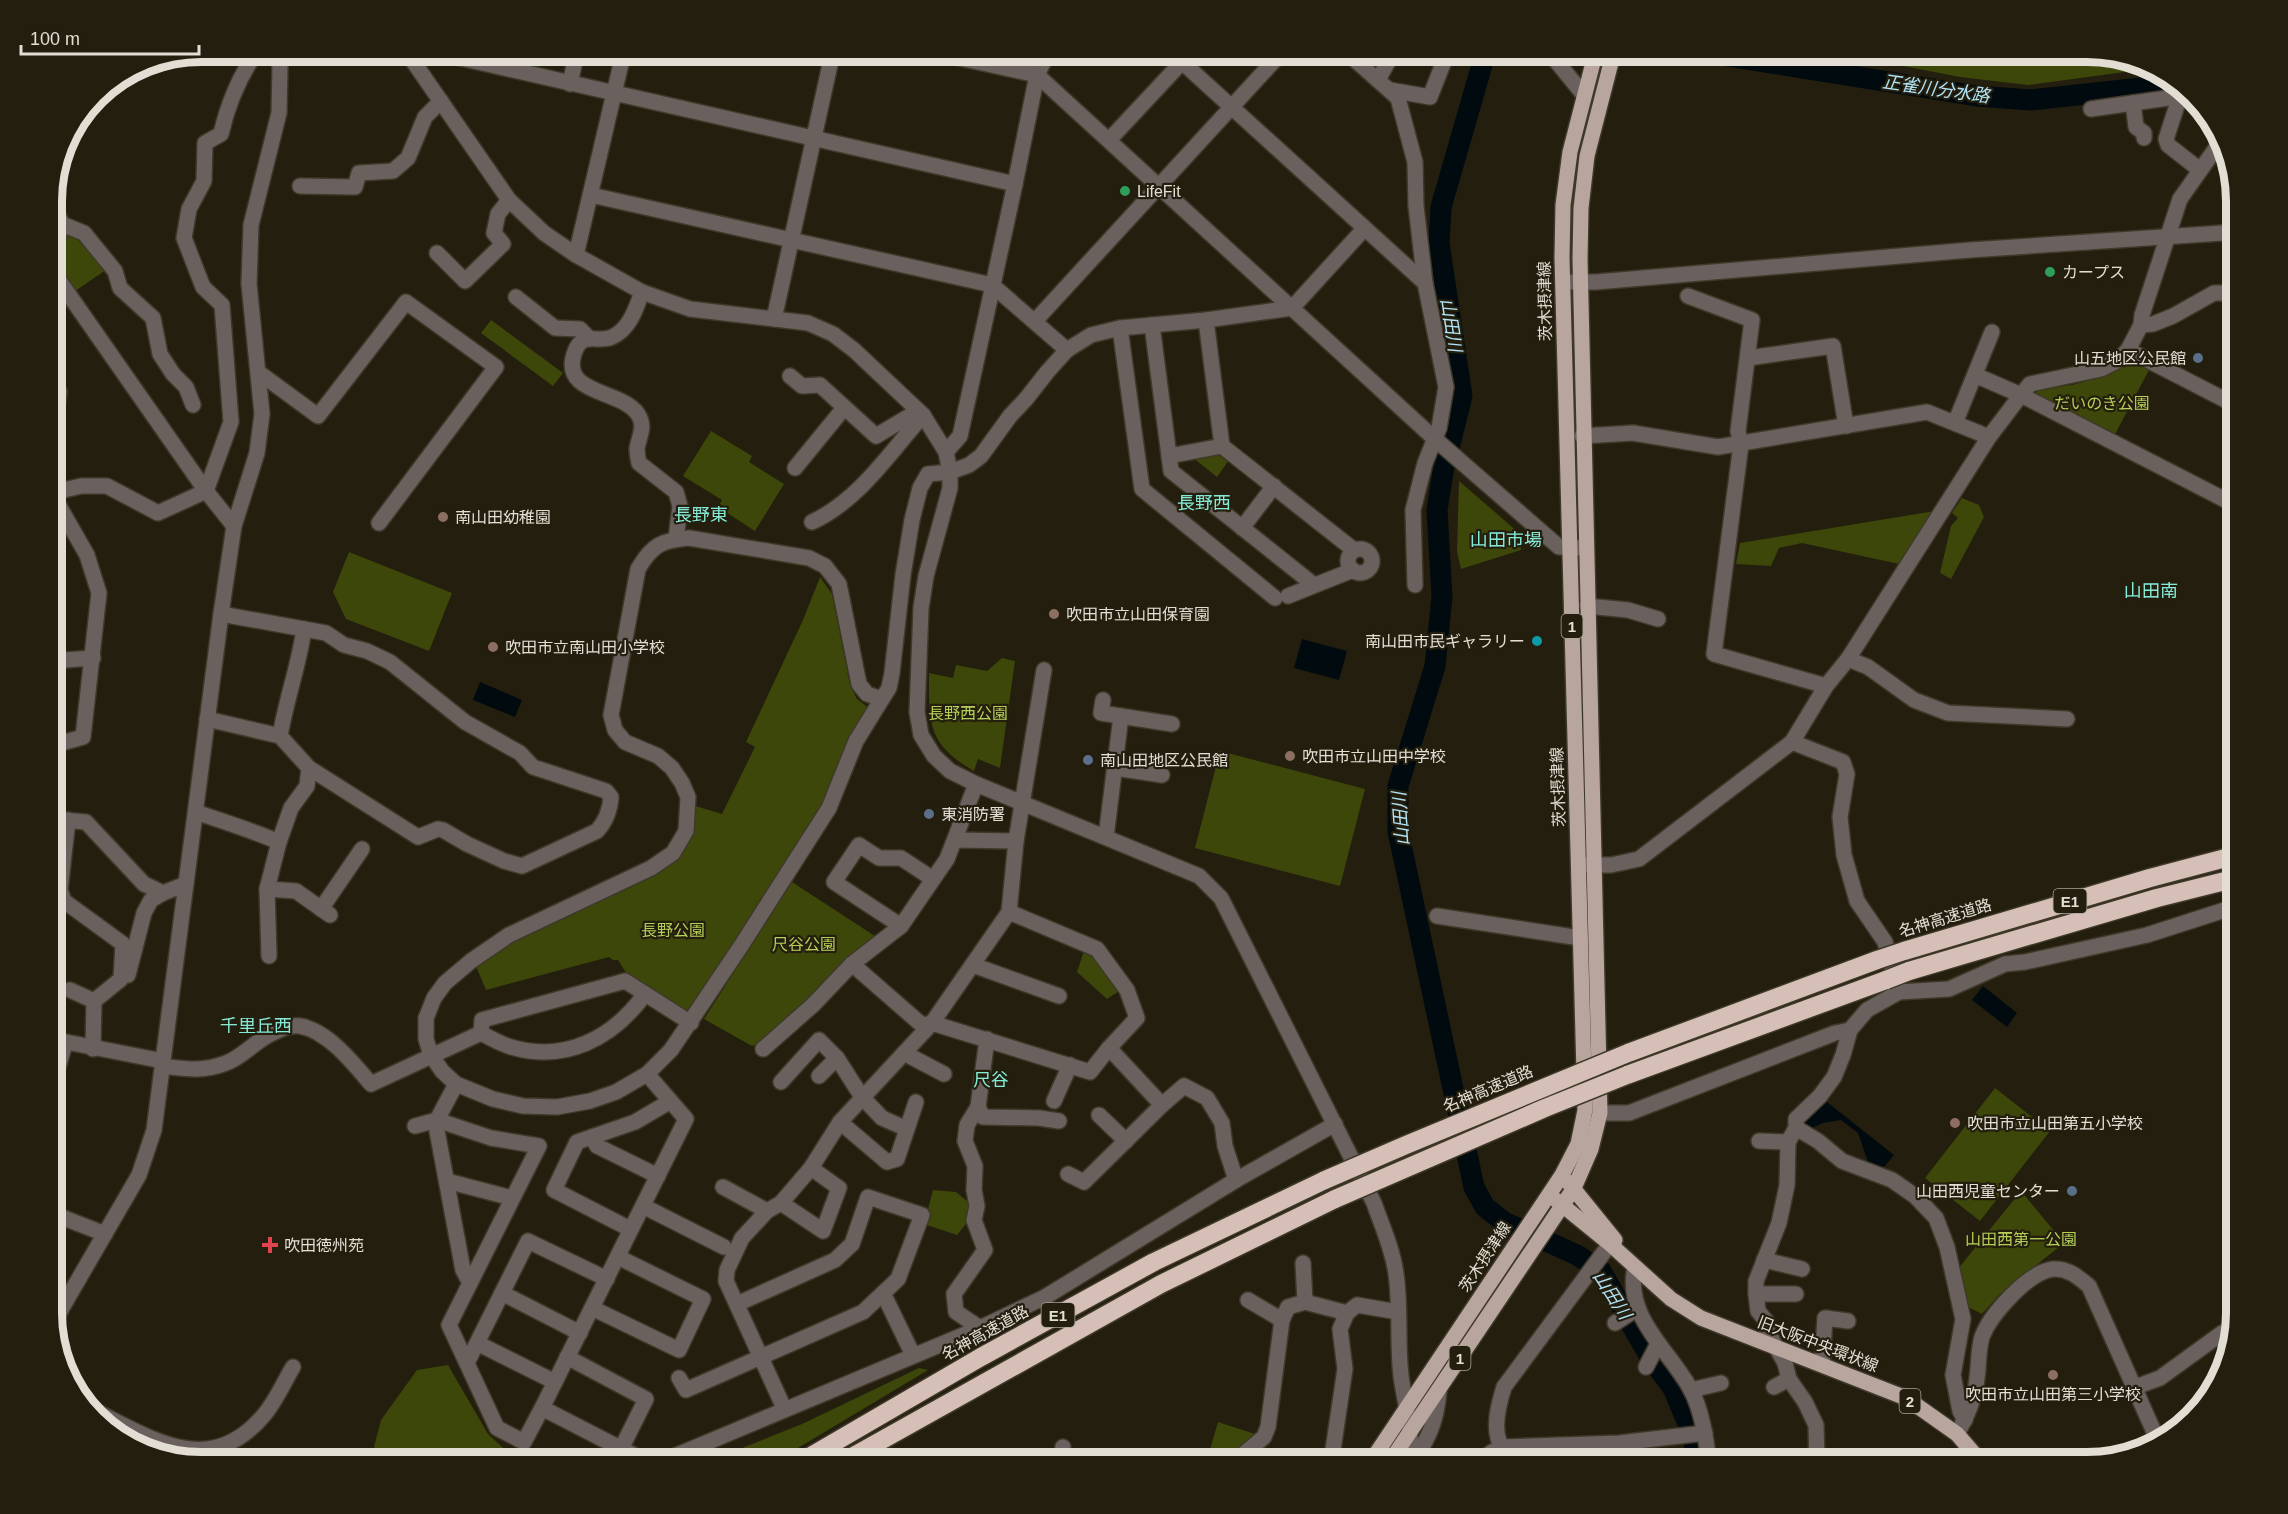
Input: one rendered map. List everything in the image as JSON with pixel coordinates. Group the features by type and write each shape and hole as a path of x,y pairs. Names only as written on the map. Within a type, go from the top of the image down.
{"highway":[{"name":"名神高速道路","path":"818,1452 981,1357 1154,1262 1325,1180 1406,1145 1628,1053 1877,960 2150,878 2226,858"},
{"name":"E1","path":"861,1452 1161,1284 1335,1199 1545,1108 1628,1075 1892,986 1909,971 2157,898 2226,881"}],"main road":[{"name":"茨木摂津線","path":"1397,1452 1574,1188 1592,1149 1600,1113 1587,606 1577,548 1563,282 1564,195 1569,152 1593,62"},
{"name":"茨木摂津線","path":"1378,1452 1562,1175 1578,1144 1585,1110 1578,865 1577,548 1582,436 1581,208 1587,156 1612,62"},
{"name":"旧大阪中央環状線","path":"1562,1175 1635,1267"},
{"name":"旧大阪中央環状線","path":"1548,1195 1610,1244 1671,1299 1701,1318 1906,1398 1957,1434 1973,1452"}],"street":[{"path":"62,491 81,486 107,486 158,513 206,491 231,422 222,305 203,287 184,238 189,209 204,181 205,143 220,134 228,103 249,62"},
{"path":"62,1297 105,1234 139,1175 154,1130 234,526 257,453 262,414 249,284 251,225 279,113 279,62"},
{"path":"414,62 508,200 544,233 576,255 642,292 690,309 808,323 833,334 854,350 921,413 946,452 950,471 950,488 926,576 921,608 917,712 921,735 934,756 950,771 976,784 1199,876 1221,898 1374,1203 1389,1243 1396,1274 1401,1375 1411,1452"},
{"path":"477,62 1016,184"},
{"path":"570,84 575,62"},
{"path":"576,255 622,62"},
{"path":"774,319 831,62"},
{"path":"978,62 1037,75 1110,139 1436,440 1559,547 1577,548"},
{"path":"946,452 960,436 1016,184 1037,75 1044,62"},
{"path":"1110,139 1182,62 1425,283"},
{"path":"1035,321 1272,62"},
{"path":"1358,62 1398,98 1415,162 1416,206 1425,283 1446,387 1444,409 1436,440 1425,463 1413,510 1415,585"},
{"path":"1378,80 1388,62"},
{"path":"1390,90 1430,97 1444,62"},
{"path":"1557,62 1584,95"},
{"path":"2091,109 2180,97"},
{"path":"2183,100 2166,139 2168,146 2199,170"},
{"path":"300,186 355,187 359,172 393,171 408,158 425,117 441,101"},
{"path":"2133,103 2136,127 2144,133 2145,138"},
{"path":"1578,865 1611,865 1639,859 1792,742 1826,686 1848,659 1989,437 2020,394 2030,384 2101,369 2115,362 2128,350 2141,325 2142,315 2180,199 2216,147"},
{"path":"591,195 992,285 1067,350"},
{"path":"437,253 465,281 503,244 494,233 498,214 508,200"},
{"path":"62,224 84,233 115,271 120,288 153,318 160,354 173,374 186,387 193,405"},
{"path":"882,699 867,694 859,684 839,584 825,566 808,558 689,538 660,543 647,554 638,569 611,715 615,730 625,742 658,756 672,768 682,783 688,797 686,831 673,853 651,868 509,935 471,961 445,983 434,998 426,1018 426,1039 431,1055 442,1071 456,1084 493,1099 523,1106 557,1107 590,1101 616,1092 647,1074 671,1050 691,1023 830,808 856,741 889,688 903,575 920,488 928,474 969,465 981,456 1010,416 1067,350 1092,335 1120,328 1206,320 1292,308 1364,229"},
{"path":"1563,282 1596,282 1970,250 2226,233"},
{"path":"62,285 206,491 234,526"},
{"path":"642,292 634,315 625,327 612,338 589,338 581,342 571,362 573,373 581,383 628,404 640,417 642,431 637,451 639,463 676,492 680,506 676,539"},
{"path":"2141,325 2153,324 2173,316 2208,296 2226,293"},
{"path":"1688,296 1752,320 1738,431 1741,444 1714,654 1826,686"},
{"path":"516,297 555,328 580,329 589,338"},
{"path":"258,372 318,416 406,302 496,368 379,523"},
{"path":"1120,328 1142,489 1282,597 1353,570 1348,560 1354,550 1222,446 1206,320"},
{"path":"1152,325 1171,471 1314,585"},
{"path":"1955,423 1992,332"},
{"path":"1748,358 1833,346 1846,426"},
{"path":"2128,350 2226,400"},
{"path":"1974,375 2020,394 2226,500"},
{"path":"790,376 802,386 820,385 876,436 921,413"},
{"path":"795,468 844,408"},
{"path":"1582,436 1633,433 1718,447 1928,412 1989,437"},
{"path":"812,522 825,516 864,483 921,413"},
{"path":"1169,456 1222,446"},
{"path":"1242,528 1274,486"},
{"path":"62,511 87,555 99,593 83,737 65,742 62,740"},
{"path":"1587,606 1628,610 1658,619"},
{"path":"207,719 280,736 309,768 418,837 438,828 495,857 522,866 597,831 605,822 610,807 611,797 606,791 533,767 520,753 465,722 390,662 367,651 344,645 326,633 221,614"},
{"path":"280,736 284,709 292,689 301,652 304,628"},
{"path":"62,660 93,658"},
{"path":"1848,659 1868,667 1914,700 1948,713 2067,718"},
{"path":"784,1408 726,1281 727,1270 742,1238 766,1211 781,1203 811,1168 840,1122 932,1023 1009,912 1016,841 1044,669"},
{"path":"1103,700 1101,713 1172,724"},
{"path":"1106,837 1121,716"},
{"path":"1792,742 1843,762 1847,774 1840,816 1844,855 1857,902 1885,942 1892,986"},
{"path":"269,956 267,889 279,842 291,808 307,786 309,768"},
{"path":"1115,768 1162,775"},
{"path":"763,1049 813,1005 852,964 901,926 947,859 976,784"},
{"path":"196,812 231,825 244,827 279,842"},
{"path":"62,820 86,822 144,884 163,893"},
{"path":"62,872 68,820"},
{"path":"955,840 1016,841"},
{"path":"901,926 834,882 859,845 879,858 901,858 933,879"},
{"path":"267,889 296,891 325,912 355,869 362,849"},
{"path":"121,979 126,981 144,913 151,900 186,884"},
{"path":"62,896 64,901 123,944 121,979 94,1001 93,1049"},
{"path":"1817,1452 1816,1425 1805,1402 1789,1378 1785,1363 1767,1331 1767,1322 1758,1311 1756,1281 1780,1220 1787,1185 1788,1142 1796,1128 1797,1119 1820,1096 1834,1077 1850,1030 1892,986 1949,989 2005,964 2025,962 2146,935 2226,910"},
{"path":"852,964 922,1025 932,1023 1090,1072 1137,1018 1127,990 1097,949 1009,912"},
{"path":"1437,916 1580,938"},
{"path":"973,965 1059,996"},
{"path":"481,1033 482,1020 625,981 691,1023"},
{"path":"70,990 94,1001"},
{"path":"62,1042 199,1070 228,1062 278,1030 299,1026 325,1037 344,1051 371,1084 481,1033 510,1047 543,1053 575,1048 596,1040 619,1025 645,994"},
{"path":"1600,1113 1629,1113 1835,1033 1850,1030"},
{"path":"781,1082 819,1040 837,1058 862,1097 882,1118 907,1129"},
{"path":"980,1328 956,1312 954,1294 985,1250 974,1220 977,1206 974,1190 975,1166 965,1141 968,1125 978,1107 987,1040"},
{"path":"1109,1048 1162,1105"},
{"path":"904,1053 944,1074"},
{"path":"819,1076 837,1058"},
{"path":"1054,1101 1070,1065"},
{"path":"415,1126 437,1120 491,1138 539,1146 449,1325 497,1428 524,1442 686,1119 647,1074"},
{"path":"456,1084 437,1120 437,1131 463,1270 470,1283"},
{"path":"1068,1174 1084,1182 1184,1086 1207,1098 1222,1123 1225,1146 1236,1180"},
{"path":"630,1229 554,1190 577,1142 635,1122 669,1102"},
{"path":"840,1122 887,1162 897,1159 916,1102"},
{"path":"978,1107 982,1117 1039,1118 1059,1121"},
{"path":"1099,1115 1126,1141"},
{"path":"683,1452 980,1328 1045,1297 1236,1180 1335,1124"},
{"path":"1796,1128 1818,1141 1842,1161 1892,1180 1915,1196 1936,1218 1947,1247 1963,1319 1953,1375 1960,1411 1965,1420"},
{"path":"592,1137 597,1146 658,1176"},
{"path":"1759,1141 1788,1142"},
{"path":"781,1203 823,1231 839,1188 811,1168"},
{"path":"447,1181 512,1198"},
{"path":"723,1187 766,1211"},
{"path":"679,1378 686,1390 863,1312 898,1279 922,1215 868,1197 852,1244 835,1260 737,1304"},
{"path":"643,1206 724,1246"},
{"path":"62,1218 105,1234"},
{"path":"467,1363 528,1241 607,1280"},
{"path":"1506,1452 1498,1436 1498,1408 1504,1387 1610,1244"},
{"path":"592,1308 679,1350 703,1299 618,1257"},
{"path":"1764,1260 1802,1269"},
{"path":"1303,1263 1305,1302"},
{"path":"1635,1267 1632,1290 1638,1308 1658,1344 1691,1390 1705,1433 1708,1452"},
{"path":"1957,1434 1969,1413 1977,1382 1981,1341 1987,1325 2004,1302 2035,1277 2052,1269 2071,1272 2089,1286 2155,1435"},
{"path":"502,1293 580,1333"},
{"path":"883,1293 913,1355"},
{"path":"1756,1294 1796,1294"},
{"path":"1248,1300 1282,1320"},
{"path":"1246,1452 1264,1437 1268,1427 1282,1320 1288,1307 1305,1302 1347,1313"},
{"path":"1333,1452 1345,1370 1340,1329 1347,1313 1357,1305 1398,1312"},
{"path":"1615,1323 1638,1308"},
{"path":"1822,1365 1825,1318 1848,1321"},
{"path":"2133,1388 2160,1378 2225,1332"},
{"path":"477,1343 555,1382"},
{"path":"1646,1367 1658,1344"},
{"path":"567,1357 646,1399 621,1449"},
{"path":"107,1416 166,1443 193,1451 222,1447 247,1433 265,1414 293,1367"},
{"path":"1774,1388 1789,1378"},
{"path":"1691,1390 1721,1383"},
{"path":"1420,1452 1427,1441 1437,1412 1439,1391"},
{"path":"542,1407 627,1452"},
{"path":"1492,1452 1503,1447 1618,1443 1705,1433"},
{"path":"1578,1445 1579,1452"},
{"path":"1062,1452 1063,1447"}],"green space":[{"path":"1600,62 1603,62 1579,174 1571,250 1569,251 1569,225 1575,175"},
{"path":"1883,62 2087,62 2115,64 2136,71 2028,85 1960,77"},
{"path":"68,234 75,237 106,270 75,291 62,273 62,238"},
{"path":"491,320 563,373 553,386 481,333"},
{"name":"だいのき公園","path":"2127,359 2149,370 2113,438 2031,396 2046,388 2090,380"},
{"path":"711,431 752,456 749,462 784,484 755,531 718,507 722,500 683,476"},
{"path":"1221,453 1231,457 1217,477 1192,457"},
{"path":"1459,481 1519,533 1521,550 1461,569 1457,552"},
{"path":"1962,498 1979,505 1984,517 1951,579 1940,573 1951,526 1958,518 1952,513"},
{"path":"1935,511 1899,564 1802,543 1779,548 1771,566 1736,564 1740,543"},
{"path":"349,552 452,593 429,651 346,619 333,592"},
{"name":"長野公園","path":"820,577 832,594 850,685 857,699 870,709 825,804 691,1014 685,1015 628,976 618,960 609,957 486,990 475,964 511,939 653,872 692,805 722,814 755,747 746,742 803,620"},
{"name":"長野西公園","path":"1002,658 1015,661 1000,768 978,759 974,771 947,751 934,731 929,706 929,673 953,678 956,665 987,671"},
{"path":"1220,751 1365,789 1340,886 1195,848"},
{"name":"尺谷公園","path":"792,882 878,938 766,1041 752,1046 704,1019"},
{"path":"1085,948 1092,950 1122,989 1107,999 1077,972"},
{"path":"1995,1088 2050,1131 1980,1221 1925,1178"},
{"path":"933,1190 956,1192 973,1206 970,1219 957,1235 924,1224"},
{"name":"山田西第一公園","path":"2021,1191 2064,1243 2000,1294 1982,1314 1968,1307 1957,1270"},
{"path":"448,1365 488,1434 508,1452 379,1452 374,1447 381,1420 417,1370"},
{"path":"919,1368 928,1370 791,1452 732,1452 802,1424"},
{"path":"1218,1422 1255,1434 1236,1452 1209,1452"}],"shaded area":[{"path":"1302,639 1347,651 1339,680 1294,668"},
{"path":"480,682 522,700 515,717 473,700"},
{"path":"1983,986 2017,1013 2007,1027 1972,1000"},
{"path":"1827,1102 1894,1155 1880,1172 1870,1168 1858,1133 1841,1120 1823,1123 1808,1130 1802,1125"}],"waterway":[{"name":"山田川","path":"1483,62 1441,207 1439,243 1462,396 1443,472 1437,510 1442,596 1435,666 1398,786 1398,831 1474,1187 1485,1207 1504,1222 1577,1255 1601,1271 1650,1357 1673,1388 1694,1438 1695,1452"},
{"name":"正雀川分水路","path":"1765,62 1977,96 2031,100 2165,85"}],"place":[{"name":"LifeFit","path":"1125,191"},
{"name":"カープス","path":"2050,272"},
{"name":"山五地区公民館","path":"2198,358"},
{"name":"南山田幼稚園","path":"443,517"},
{"name":"吹田市立山田保育園","path":"1054,614"},
{"name":"南山田市民ギャラリー","path":"1537,641"},
{"name":"吹田市立南山田小学校","path":"493,647"},
{"name":"吹田市立山田中学校","path":"1290,756"},
{"name":"南山田地区公民館","path":"1088,760"},
{"name":"東消防署","path":"929,814"},
{"name":"吹田市立山田第五小学校","path":"1955,1123"},
{"name":"山田西児童センター","path":"2072,1191"},
{"name":"吹田徳州苑","path":"270,1245"},
{"name":"吹田市立山田第三小学校","path":"2053,1375"}],"district":[{"name":"長野西","path":"1204,503"},
{"name":"長野東","path":"701,515"},
{"name":"山田市場","path":"1506,540"},
{"name":"山田南","path":"2151,591"},
{"name":"千里丘西","path":"256,1026"},
{"name":"尺谷","path":"991,1080"}]}
